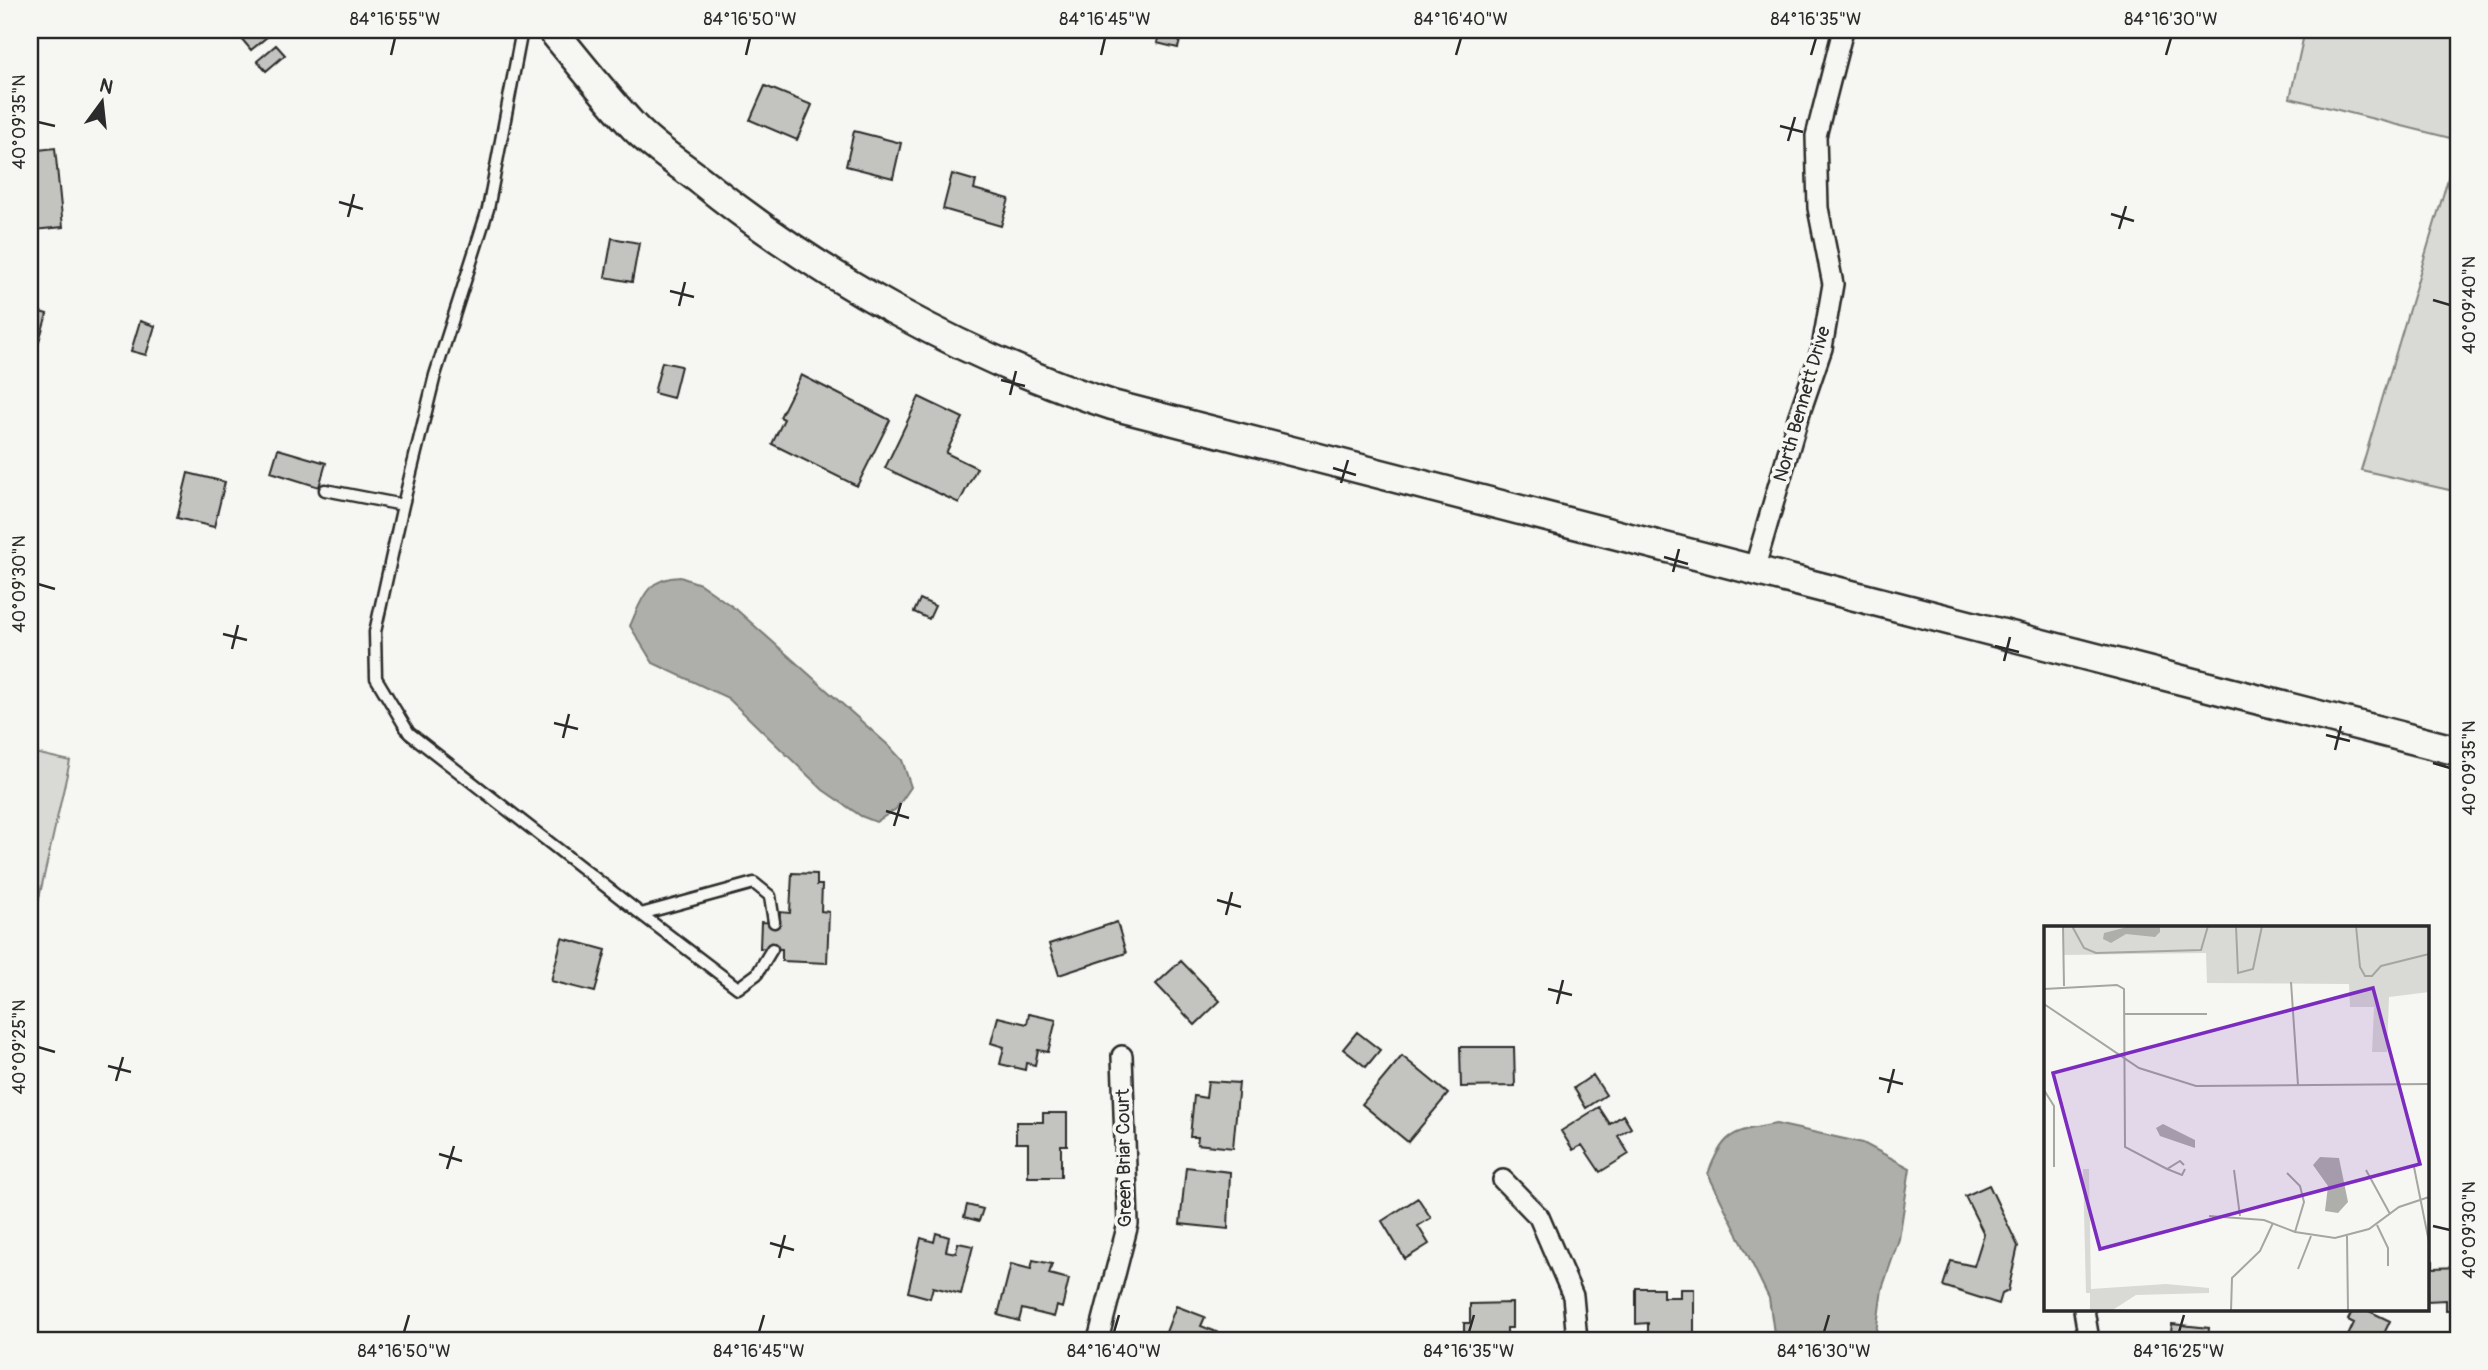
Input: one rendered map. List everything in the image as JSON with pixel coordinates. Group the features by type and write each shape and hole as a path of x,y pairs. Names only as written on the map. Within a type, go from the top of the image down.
{"main road":[{"path":"552,30 636,128 746,217 818,268 1013,369 1112,405 2458,751"}],"street":[{"name":"North Bennett Drive","path":"1754,570 1798,418 1822,348 1833,284 1818,208 1815,136 1843,30"},
{"name":"Green Briar Court","path":"1098,1340 1128,1224 1122,1056"},
{"path":"1503,1180 1539,1217 1573,1296 1577,1340"},
{"path":"2084,1310 2089,1340"}],"lane":[{"path":"522,30 488,209 435,375 403,505 375,632 376,678 409,733 738,988 757,974 772,949"},
{"path":"325,490 403,505"},
{"path":"641,914 754,883 770,896 774,922"}],"shaded area":[{"path":"2305,30 2458,30 2458,140 2290,98"},
{"path":"2458,145 2458,492 2361,470"},
{"path":"680,577 700,584 737,610 902,760 911,787 896,809 876,822 861,816 823,790 728,698 653,663 630,626 642,599 652,586 669,578"},
{"path":"31,752 70,761 30,938 30,759"},
{"path":"1776,1124 1863,1143 1910,1168 1899,1239 1882,1289 1875,1340 1775,1340 1769,1298 1708,1174 1725,1141 1740,1132"}],"building":[{"path":"263,30 268,36 251,50 236,32"},
{"path":"1160,30 1183,30 1178,48 1157,43"},
{"path":"276,45 285,55 266,71 257,61"},
{"path":"765,86 812,105 797,140 750,120"},
{"path":"854,131 901,143 893,178 846,166"},
{"path":"55,148 63,227 34,230 30,151"},
{"path":"952,174 976,181 974,189 1009,199 1001,226 943,209"},
{"path":"612,238 639,243 632,282 605,277"},
{"path":"30,309 47,314 34,358 30,357"},
{"path":"140,321 155,326 146,355 131,351"},
{"path":"662,362 681,366 673,398 654,393"},
{"path":"801,375 890,420 857,486 772,444 784,419 780,417"},
{"path":"919,397 963,418 946,453 977,468 959,503 885,468"},
{"path":"278,449 326,463 319,487 271,472"},
{"path":"188,473 225,482 214,527 177,518"},
{"path":"920,599 935,606 929,619 914,612"},
{"path":"792,873 817,874 817,885 822,885 821,911 829,912 827,963 782,961 782,949 760,948 761,922 779,923 780,912 790,913"},
{"path":"1117,922 1126,953 1059,975 1049,944"},
{"path":"562,938 606,950 595,992 551,981"},
{"path":"1181,961 1220,1001 1195,1025 1156,984"},
{"path":"1029,1014 1056,1020 1048,1052 1038,1050 1035,1065 1026,1063 1025,1070 1000,1064 1004,1047 991,1043 998,1017 1027,1024"},
{"path":"1357,1032 1380,1050 1366,1067 1343,1049"},
{"path":"1460,1047 1514,1047 1515,1086 1461,1087"},
{"path":"1402,1056 1448,1094 1408,1142 1362,1104"},
{"path":"1593,1075 1606,1095 1586,1108 1574,1088"},
{"path":"1208,1081 1239,1083 1233,1148 1197,1144 1198,1137 1190,1137 1194,1096 1206,1098"},
{"path":"1599,1107 1610,1124 1623,1115 1631,1128 1618,1136 1629,1154 1600,1172 1582,1145 1573,1150 1561,1131"},
{"path":"1043,1113 1067,1113 1067,1145 1061,1145 1061,1177 1028,1177 1028,1143 1016,1143 1016,1122 1043,1122"},
{"path":"1186,1167 1230,1172 1228,1229 1180,1224"},
{"path":"1989,1185 2018,1246 2008,1291 2002,1294 1999,1304 1943,1286 1951,1261 1974,1266 1984,1234 1965,1196"},
{"path":"1418,1198 1431,1218 1418,1226 1429,1244 1405,1259 1382,1221"},
{"path":"967,1205 983,1209 979,1221 964,1217"},
{"path":"936,1233 949,1237 946,1251 956,1253 958,1243 973,1246 961,1294 933,1287 930,1298 908,1292 921,1238 934,1242"},
{"path":"1033,1260 1052,1264 1049,1274 1069,1279 1062,1308 1057,1306 1054,1317 1022,1309 1019,1321 998,1315 1011,1264 1031,1269"},
{"path":"2428,1261 2433,1261 2433,1268 2458,1267 2458,1310 2446,1310 2446,1300 2428,1301"},
{"path":"1636,1288 1663,1288 1663,1297 1680,1297 1680,1289 1694,1289 1694,1340 1648,1340 1648,1323 1636,1324"},
{"path":"1512,1303 1512,1328 1507,1328 1507,1340 1464,1340 1464,1323 1470,1323 1470,1304"},
{"path":"1176,1306 1205,1317 1201,1326 1224,1335 1221,1340 1163,1340"},
{"path":"2353,1310 2367,1310 2390,1321 2381,1340 2346,1340 2354,1323 2348,1320"},
{"path":"2172,1324 2209,1328 2208,1340 2170,1340"}]}
